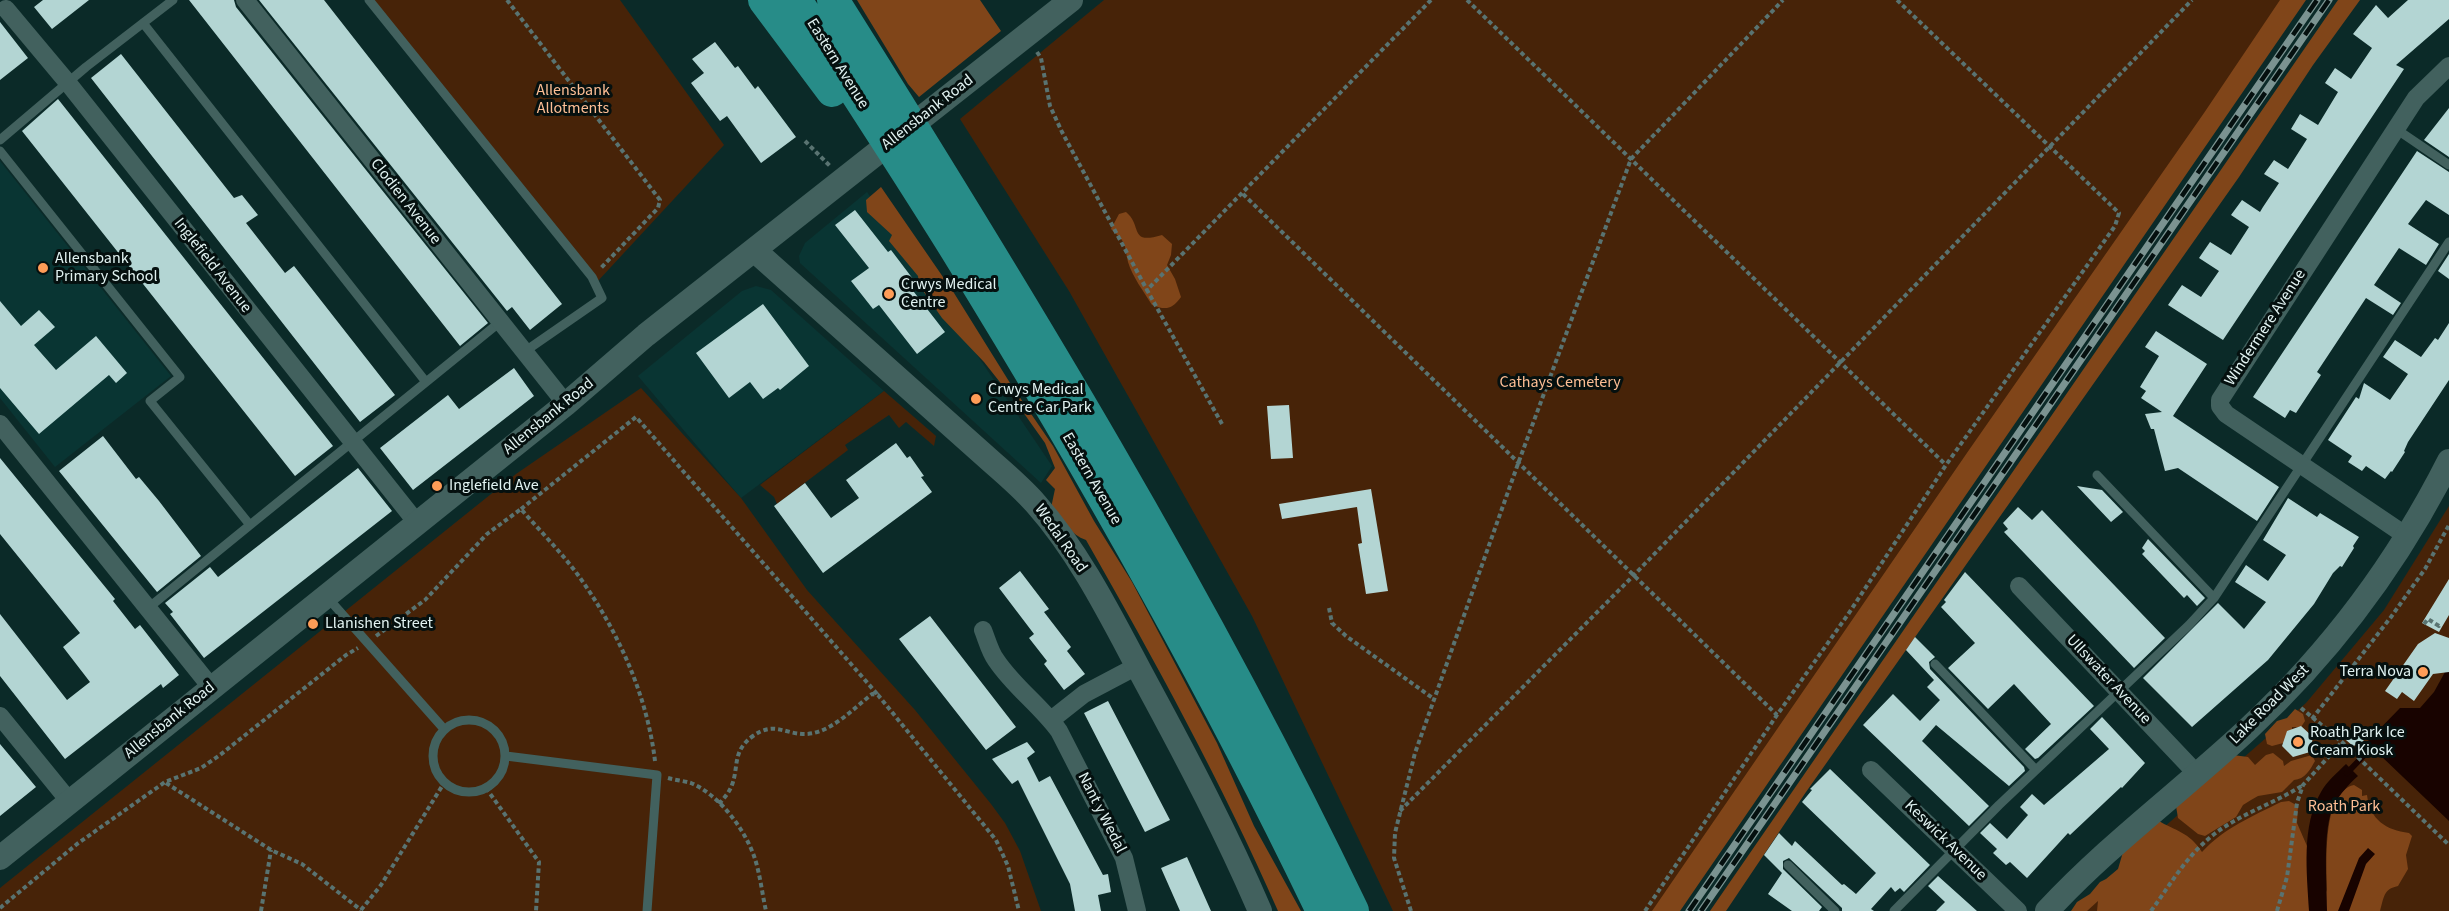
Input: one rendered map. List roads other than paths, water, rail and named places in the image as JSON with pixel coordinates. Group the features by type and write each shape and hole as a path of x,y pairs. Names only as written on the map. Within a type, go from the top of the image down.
{"highway":[{"path":"764,0 845,108 906,195 956,250"},
{"name":"Eastern Avenue","path":"796,0 956,250 1069,440 1197,667 1322,911"},
{"name":"Eastern Avenue","path":"832,0 970,218 1095,427 1227,663 1353,911"}],"street":[{"name":"Clodien Avenue","path":"245,0 566,404"},
{"name":"Allensbank Road","path":"0,858 566,404 646,335 1071,0"},
{"name":"Inglefield Avenue","path":"8,8 417,524"},
{"name":"Windermere Avenue","path":"2408,537 2226,414 2220,406 2220,400 2416,98 2449,66"},
{"name":"Wedal Road","path":"754,250 1036,503 1082,569 1137,666 1203,790 1260,911"},
{"path":"0,424 211,687"},
{"name":"Lake Road West","path":"2047,911 2102,856 2271,707 2314,662 2367,597 2408,537 2449,460"},
{"name":"Ullswater Avenue","path":"2019,586 2197,774"},
{"name":"Nant y Wedal","path":"983,630 994,659 1059,731 1124,858 1137,911"},
{"path":"1051,720 1084,694 1137,666"},
{"path":"0,716 70,802"},
{"name":"Keswick Avenue","path":"1871,770 2018,911"}],"lane":[{"path":"0,140 173,0"},
{"path":"369,0 592,277 602,298 524,352"},
{"path":"143,23 426,382"},
{"path":"2396,129 2449,165"},
{"path":"0,151 180,377 150,401 250,525"},
{"path":"1894,911 2036,770 2189,625 2214,598 2449,242"},
{"path":"147,609 500,322"},
{"path":"2097,475 2214,598"},
{"path":"327,597 444,729"},
{"path":"1935,664 2036,770"},
{"path":"466,719 485,723 494,729 501,739 506,756 501,772 486,788 466,792 455,790 444,783 433,764 433,745 437,736 444,729 454,722 466,719"},
{"path":"506,756 657,776 647,911"},
{"path":"1788,865 1836,911"}],"waterway":[{"path":"2347,773 2373,746"}],"railway":[{"path":"1689,911 2317,0"},
{"path":"1701,911 2329,0"}],"place":[{"name":"Allensbank Primary School","path":"43,268"},
{"name":"Crwys Medical Centre","path":"889,294"},
{"name":"Crwys Medical Centre Car Park","path":"976,399"},
{"name":"Inglefield Ave","path":"437,486"},
{"name":"Llanishen Street","path":"313,624"},
{"name":"Terra Nova","path":"2423,672"},
{"name":"Roath Park Ice Cream Kiosk","path":"2298,742"}],"park label":[{"name":"Allensbank Allotments","path":"573,100"},
{"name":"Cathays Cemetery","path":"1560,383"},
{"name":"Roath Park","path":"2344,807"}]}
